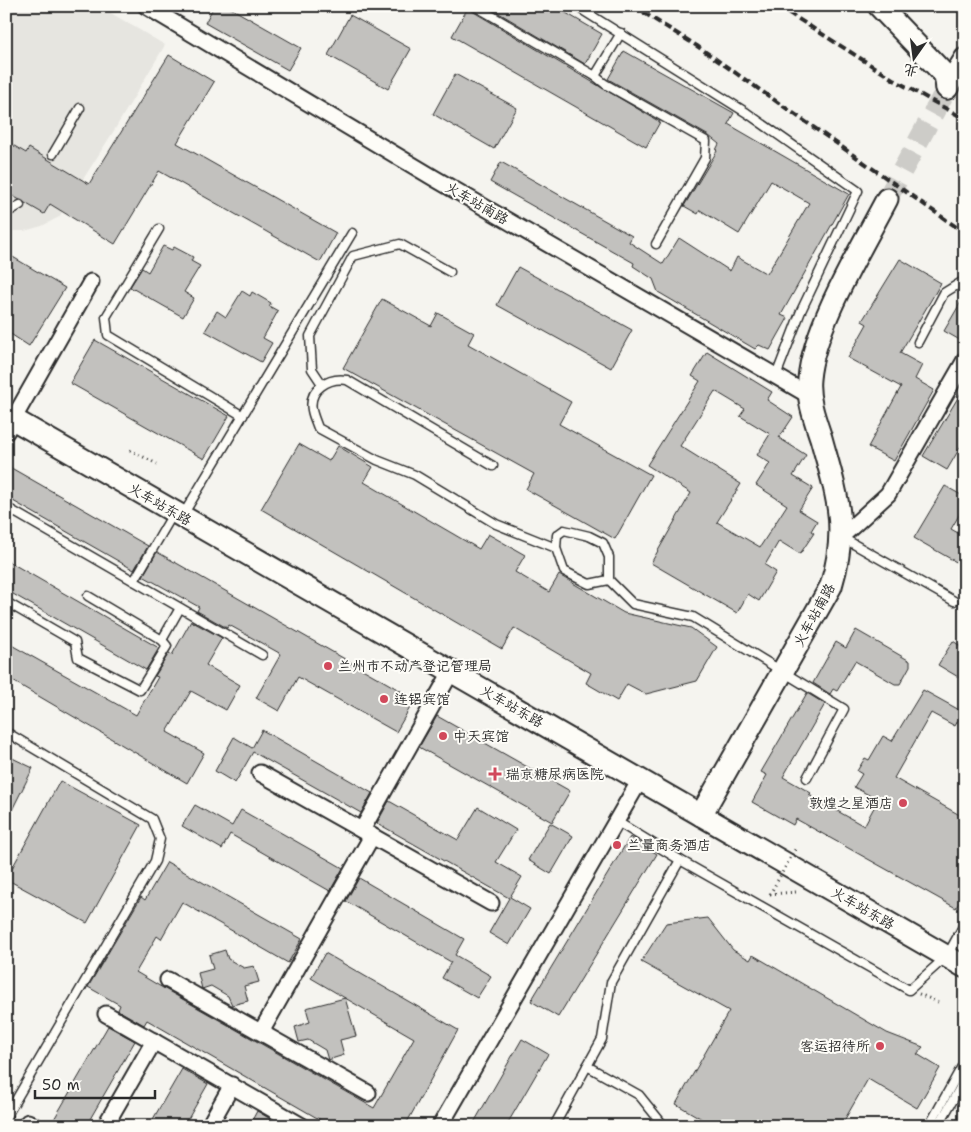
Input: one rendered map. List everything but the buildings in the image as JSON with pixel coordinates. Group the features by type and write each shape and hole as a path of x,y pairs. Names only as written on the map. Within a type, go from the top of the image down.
{"main road":[{"path":"879,6 945,75 947,88 965,59"},
{"name":"火车站南路","path":"701,815 831,586 839,559 841,536 840,512 810,396 808,380 822,332 844,279 887,199"},
{"name":"火车站东路","path":"9,422 178,514 965,967"}],"street":[{"name":"火车站南路","path":"146,6 434,178 810,396"},
{"path":"9,422 90,282"},
{"path":"841,536 888,494 965,360"},
{"path":"261,1032 451,672"},
{"path":"260,773 491,903"},
{"path":"440,1126 640,780"},
{"path":"168,980 368,1093"},
{"path":"106,1014 302,1126"},
{"path":"105,1126 154,1041"},
{"path":"209,1126 232,1086"}],"lane":[{"path":"475,6 595,76 605,84 706,141 705,158 656,244"},
{"path":"576,6 747,113 858,191 801,311 776,376"},
{"path":"595,76 621,33"},
{"path":"53,154 80,108"},
{"path":"6,212 20,205"},
{"path":"159,229 106,317 108,335 243,416"},
{"path":"134,581 243,416 352,234"},
{"path":"322,384 312,369 310,336 353,256 400,244 450,272"},
{"path":"918,342 944,293 965,280"},
{"path":"493,466 347,380 336,378 322,384 312,395 311,408 318,428 378,460 415,475 496,524 556,548"},
{"path":"11,510 262,655"},
{"path":"609,580 589,584 564,571 556,548 558,535 564,530 589,536 603,543 609,558 609,580 633,604 693,617 844,709 807,778"},
{"path":"841,536 954,601"},
{"path":"6,602 75,642 78,658 140,690 167,646 162,640 88,596"},
{"path":"162,640 180,608"},
{"path":"6,732 152,819 160,839 155,861 6,1117"},
{"path":"616,821 680,860 909,990 947,956 965,923"},
{"path":"554,1126 602,1040 611,982 680,860"},
{"path":"929,1126 965,1060"},
{"path":"588,1066 639,1095 664,1126"},
{"path":"938,1126 965,1079"}],"path":[{"path":"130,450 157,464"},
{"path":"770,894 796,848"},
{"path":"909,990 938,1002"}],"shaded area":[{"path":"6,6 99,6 165,45 115,129 59,217 42,226 24,231 6,231"}],"tunnel":[{"path":"887,199 947,88"}],"railway":[{"path":"633,6 697,46 965,233"},
{"path":"778,6 896,81 965,119"}],"place":[{"name":"兰州市不动产登记管理局","path":"328,666"},
{"name":"连铝宾馆","path":"384,699"},
{"name":"中天宾馆","path":"443,736"},
{"name":"瑞京糖尿病医院","path":"495,774"},
{"name":"敦煌之星酒店","path":"903,803"},
{"name":"兰量商务酒店","path":"617,845"},
{"name":"客运招待所","path":"880,1046"}]}
